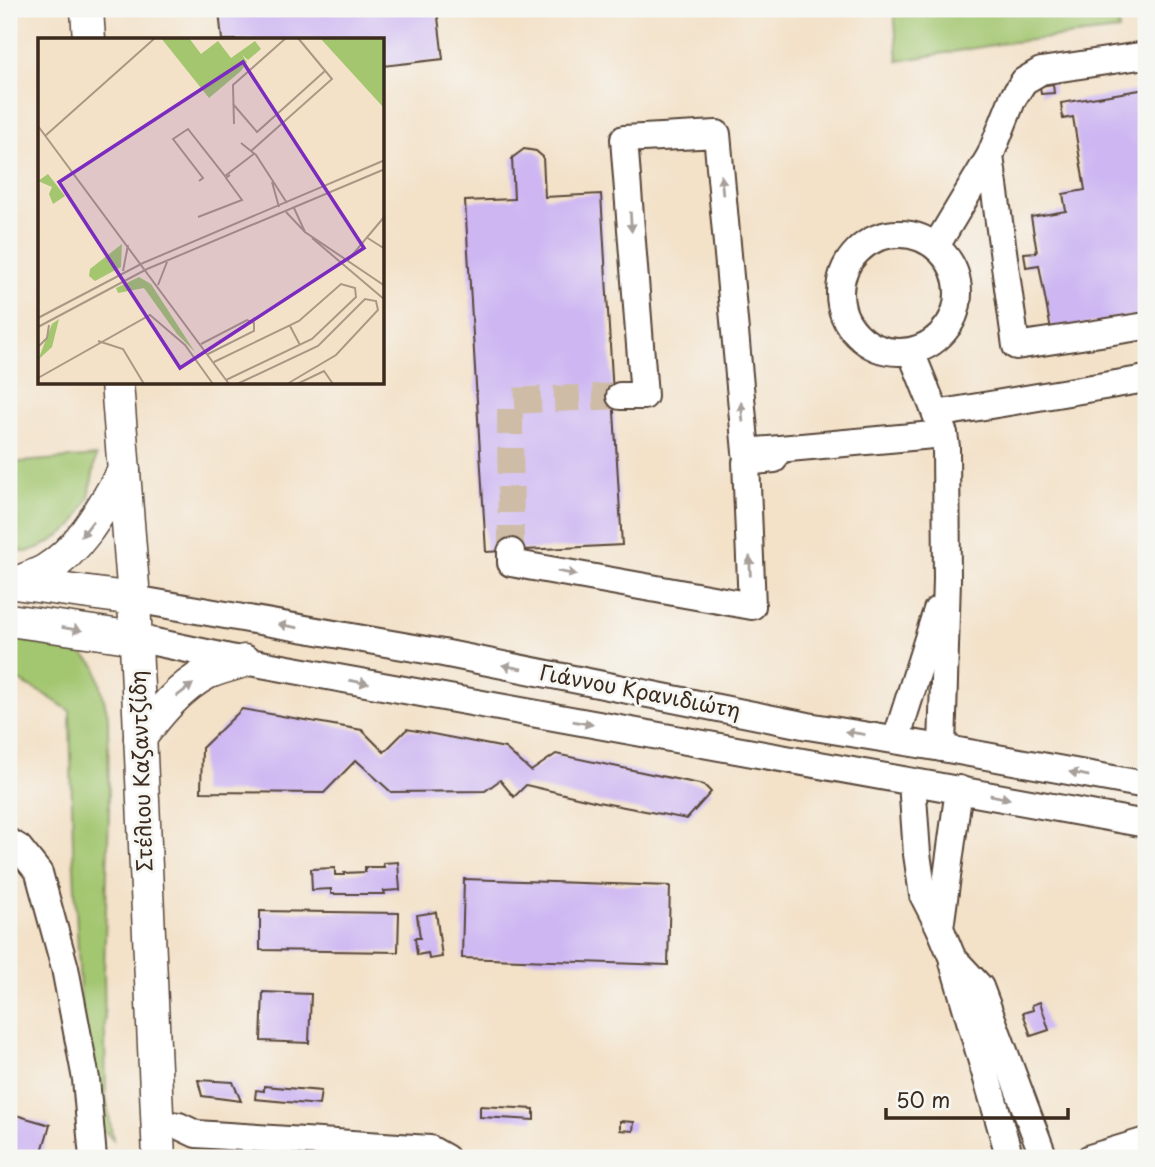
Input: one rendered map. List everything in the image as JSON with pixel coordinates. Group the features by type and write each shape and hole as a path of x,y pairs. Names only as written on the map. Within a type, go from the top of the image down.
{"main road":[{"path":"87,9 89,38"},
{"name":"Στέλιου Καζαντζίδη","path":"117,385 134,599 159,1158"},
{"path":"13,583 47,569 68,552 100,511 124,471"},
{"path":"13,583 134,599"},
{"path":"9,621 136,638"},
{"path":"141,738 178,694 208,673 244,662"}],"street":[{"path":"936,246 990,156 1013,98 1024,81 1041,71 1146,55"},
{"path":"620,396 643,396 624,139 717,134 746,452 942,432"},
{"path":"990,156 1016,346 1146,326"},
{"path":"899,234 918,237 936,246 950,261 957,278 959,297 955,316 944,332 929,345 911,352 891,352 872,347 856,335 845,318 840,299 841,280 849,261 862,247 880,237 899,234"},
{"path":"911,352 942,432 947,579 942,748"},
{"path":"511,552 510,563 752,607 746,461 942,432 1146,379"},
{"path":"896,740 947,579"},
{"name":"Γιάννου Κρανιδιώτη","path":"134,599 443,653 808,726 1146,785"},
{"name":"Γιάννου Κρανιδιώτη","path":"136,638 244,662 1146,824"},
{"path":"912,782 923,895 952,957 1010,1158"},
{"path":"940,928 959,789"},
{"path":"9,842 19,848 39,873 65,968 86,1079 93,1158"},
{"path":"952,957 980,987 1044,1158"},
{"path":"157,1124 179,1126 209,1143 430,1149 446,1158"},
{"path":"1090,1158 1146,1141"}],"green space":[{"path":"894,9 1117,9 1119,30 1005,43 898,61"},
{"path":"96,456 89,497 73,526 49,543 27,552 9,550 9,463"},
{"path":"9,637 76,648 96,666 108,716 109,811 104,971 106,1098 113,1140 103,1129 81,1011 70,711 9,676"}],"building":[{"path":"437,9 443,59 385,66 385,38 222,38 219,11"},
{"path":"1053,84 1054,93 1041,94 1040,86"},
{"path":"1146,89 1146,314 1051,330 1039,265 1026,267 1024,253 1037,252 1031,217 1066,211 1063,194 1085,190 1073,117 1063,119 1061,103"},
{"path":"524,149 536,151 543,157 545,197 601,194 622,545 486,552 465,201 514,199 512,158"},
{"path":"242,709 362,730 384,752 407,729 505,748 531,771 556,754 704,785 711,792 687,819 526,785 514,797 500,780 485,791 391,792 356,760 324,793 201,792 202,748"},
{"path":"398,862 400,890 384,891 385,894 331,894 331,889 312,890 311,869 335,868 335,875 344,875 365,872 365,867 384,867 383,863"},
{"path":"464,879 670,886 668,965 462,958"},
{"path":"260,911 399,913 398,952 260,950"},
{"path":"436,912 442,957 429,959 428,953 417,955 415,938 420,938 417,915"},
{"path":"263,992 311,994 309,1043 261,1041"},
{"path":"1040,1002 1049,1030 1031,1036 1023,1013 1033,1010 1032,1005"},
{"path":"198,1080 233,1082 241,1101 202,1096"},
{"path":"264,1086 321,1091 319,1105 255,1099 256,1090 264,1091"},
{"path":"480,1106 534,1109 534,1120 480,1117"},
{"path":"9,1113 50,1125 40,1158 9,1158"},
{"path":"620,1121 634,1122 633,1131 620,1130"},
{"path":"266,1140 418,1158 264,1158"}],"tunnel":[{"path":"511,552 510,401 620,396"}]}
